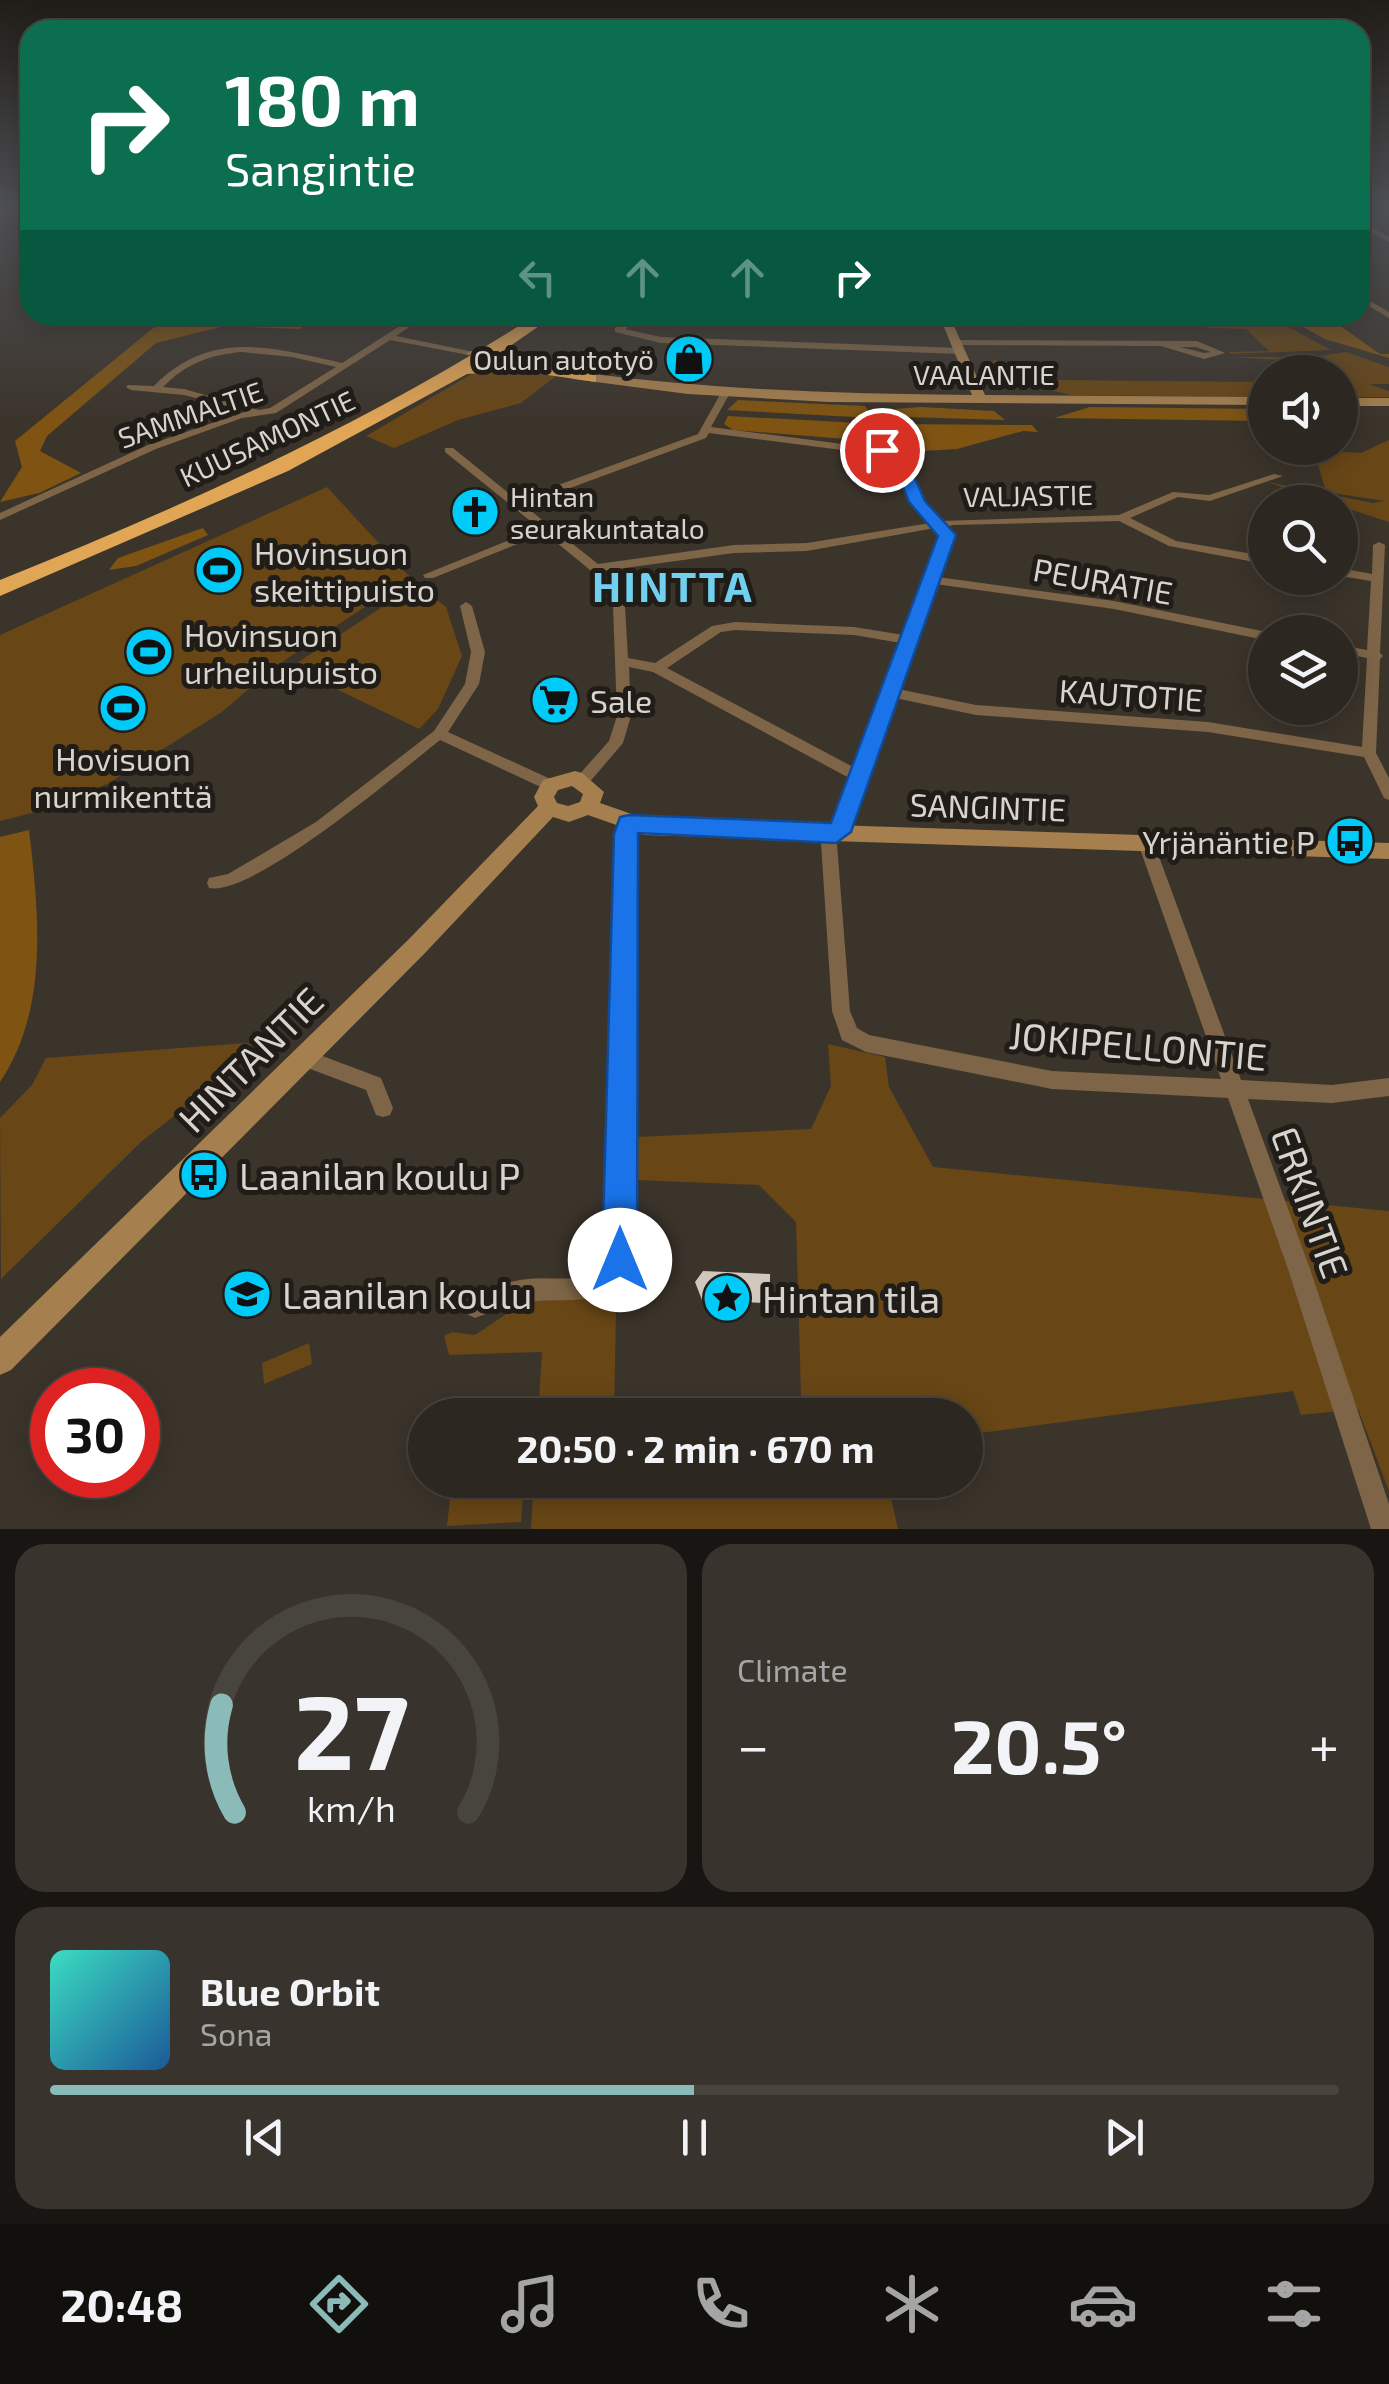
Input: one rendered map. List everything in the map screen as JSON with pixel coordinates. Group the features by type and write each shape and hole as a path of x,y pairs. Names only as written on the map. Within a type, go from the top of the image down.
{"highway":[{"name":"KUUSAMONTIE","path":"0,590 276,470 451,377 475,353 516,325"},
{"name":"KUUSAMONTIE","path":"0,577 316,439 527,325"},
{"path":"451,377 508,366 590,378"}],"street":[{"name":"SAMMALTIE","path":"0,518 152,447 258,411 273,411 405,325"},
{"path":"625,325 618,330 675,340 959,347 1162,344 1212,346 1221,353 1204,356 1162,344"},
{"path":"949,325 980,400"},
{"path":"387,336 475,353"},
{"path":"157,388 202,355 247,347 339,365"},
{"name":"VAALANTIE","path":"475,353 590,378 704,391 980,400 1248,401"},
{"name":"VAALANTIE","path":"475,353 704,391"},
{"path":"131,387 157,388 258,411"},
{"path":"518,503 682,446 708,430 725,392"},
{"path":"1358,402 1389,402"},
{"path":"708,430 892,453 912,482 918,502 947,535 836,834"},
{"path":"450,450 595,568 619,606 624,716 616,744 583,780"},
{"name":"VALJASTIE","path":"595,568 734,549 807,548 937,525 1121,518 1177,494 1210,498 1278,476"},
{"path":"1121,518 1173,544 1248,557"},
{"path":"429,575 549,528"},
{"path":"1379,546 1369,753 1389,794"},
{"path":"1358,575 1376,578"},
{"name":"PEURATIE","path":"932,580 1114,605 1248,633"},
{"path":"215,883 232,880 322,826 439,734 472,684 478,652 466,606"},
{"path":"658,668 717,630 735,626 854,631 908,640"},
{"path":"1358,652 1376,656"},
{"path":"624,662 658,668 858,776"},
{"name":"KAUTOTIE","path":"890,692 976,710 1208,727 1369,753"},
{"path":"439,734 549,797 568,814 588,807 594,792 583,780 566,778 549,797"},
{"name":"HINTANTIE","path":"0,1359 304,1058 549,797"},
{"name":"SANGINTIE","path":"588,807 629,824 1389,850"},
{"path":"475,1306 526,1290 598,1286 613,1275 620,1260 629,824"},
{"name":"JOKIPELLONTIE","path":"836,834 830,844 841,1011 849,1034 866,1043 1052,1080 1332,1094 1389,1087"},
{"name":"ERKINTIE","path":"1146,843 1299,1269 1384,1529"},
{"path":"304,1058 322,1068 374,1084 382,1108"}],"shaded area":[{"path":"159,325 308,325 299,329 225,326 156,343 47,436 40,451 81,473 39,493 0,502 22,467 15,441"},
{"path":"1204,325 1284,325 1331,350 1231,354 1269,351 1246,329"},
{"path":"1299,325 1339,325 1380,354 1389,354 1389,358 1325,339"},
{"path":"1358,356 1389,367 1389,384 1369,384 1389,391 1389,397 1358,397"},
{"path":"996,360 1033,375 1048,371 1054,380 1248,382 1248,397 1070,395 1020,382 987,362"},
{"path":"515,368 556,376 521,403 458,420 394,448 366,436 475,372"},
{"path":"738,400 865,406 873,418 727,410"},
{"path":"1090,407 1248,409 1248,421 1054,418"},
{"path":"894,409 994,411 1005,420 908,417 893,413"},
{"path":"728,416 877,424 883,442 733,430 724,424"},
{"path":"891,424 1032,425 1038,432 1023,431 957,449 902,452 921,444 897,438"},
{"path":"1389,440 1389,522 1358,512 1358,500 1384,501 1358,497 1358,485 1324,485 1318,465 1358,465 1361,453"},
{"name":"Hovinsuon urheilupuisto","path":"327,487 410,577 273,668 222,712 107,784 44,810 0,821 0,635"},
{"path":"203,528 208,535 136,566 109,570 118,558"},
{"path":"417,584 446,607 462,656 438,709 419,729 291,667"},
{"path":"29,830 37,960 27,1024 0,1082 0,837"},
{"path":"247,1043 260,1049 142,1141 1,1279 0,1118 32,1085 46,1058"},
{"path":"828,1044 885,1057 889,1087 933,1167 1389,1211 1389,1491 1358,1409 1301,1415 1293,1391 983,1433 983,1398 800,1398 796,1222 759,1185 636,1180 636,1137 811,1129 831,1086"},
{"path":"604,1296 616,1313 614,1398 539,1398 542,1352 449,1355 444,1336 452,1332 475,1335 524,1302"},
{"path":"309,1343 312,1364 264,1384 262,1363"},
{"path":"450,1498 523,1498 521,1522 447,1526"},
{"path":"533,1498 891,1498 898,1529 531,1529"}],"building":[{"path":"703,1271 770,1274 770,1295 764,1294 764,1303 702,1300 695,1282"}],"place":[{"name":"Oulun autotyö","path":"689,359"},
{"name":"Hintan seurakuntatalo","path":"475,512"},
{"name":"Hovinsuon skeittipuisto","path":"219,570"},
{"name":"Hovinsuon urheilupuisto","path":"149,652"},
{"name":"Sale","path":"555,700"},
{"name":"Hovisuon nurmikenttä","path":"123,708"},
{"name":"Yrjänäntie P","path":"1350,841"},
{"name":"Laanilan koulu P","path":"204,1175"},
{"name":"Laanilan koulu","path":"247,1294"},
{"name":"Hintan tila","path":"727,1298"}],"district":[{"name":"HINTTA","path":"673,585"}],"route":[{"path":"620,1260 629,824 836,834 947,535 918,502 899,459 882,450"}]}
